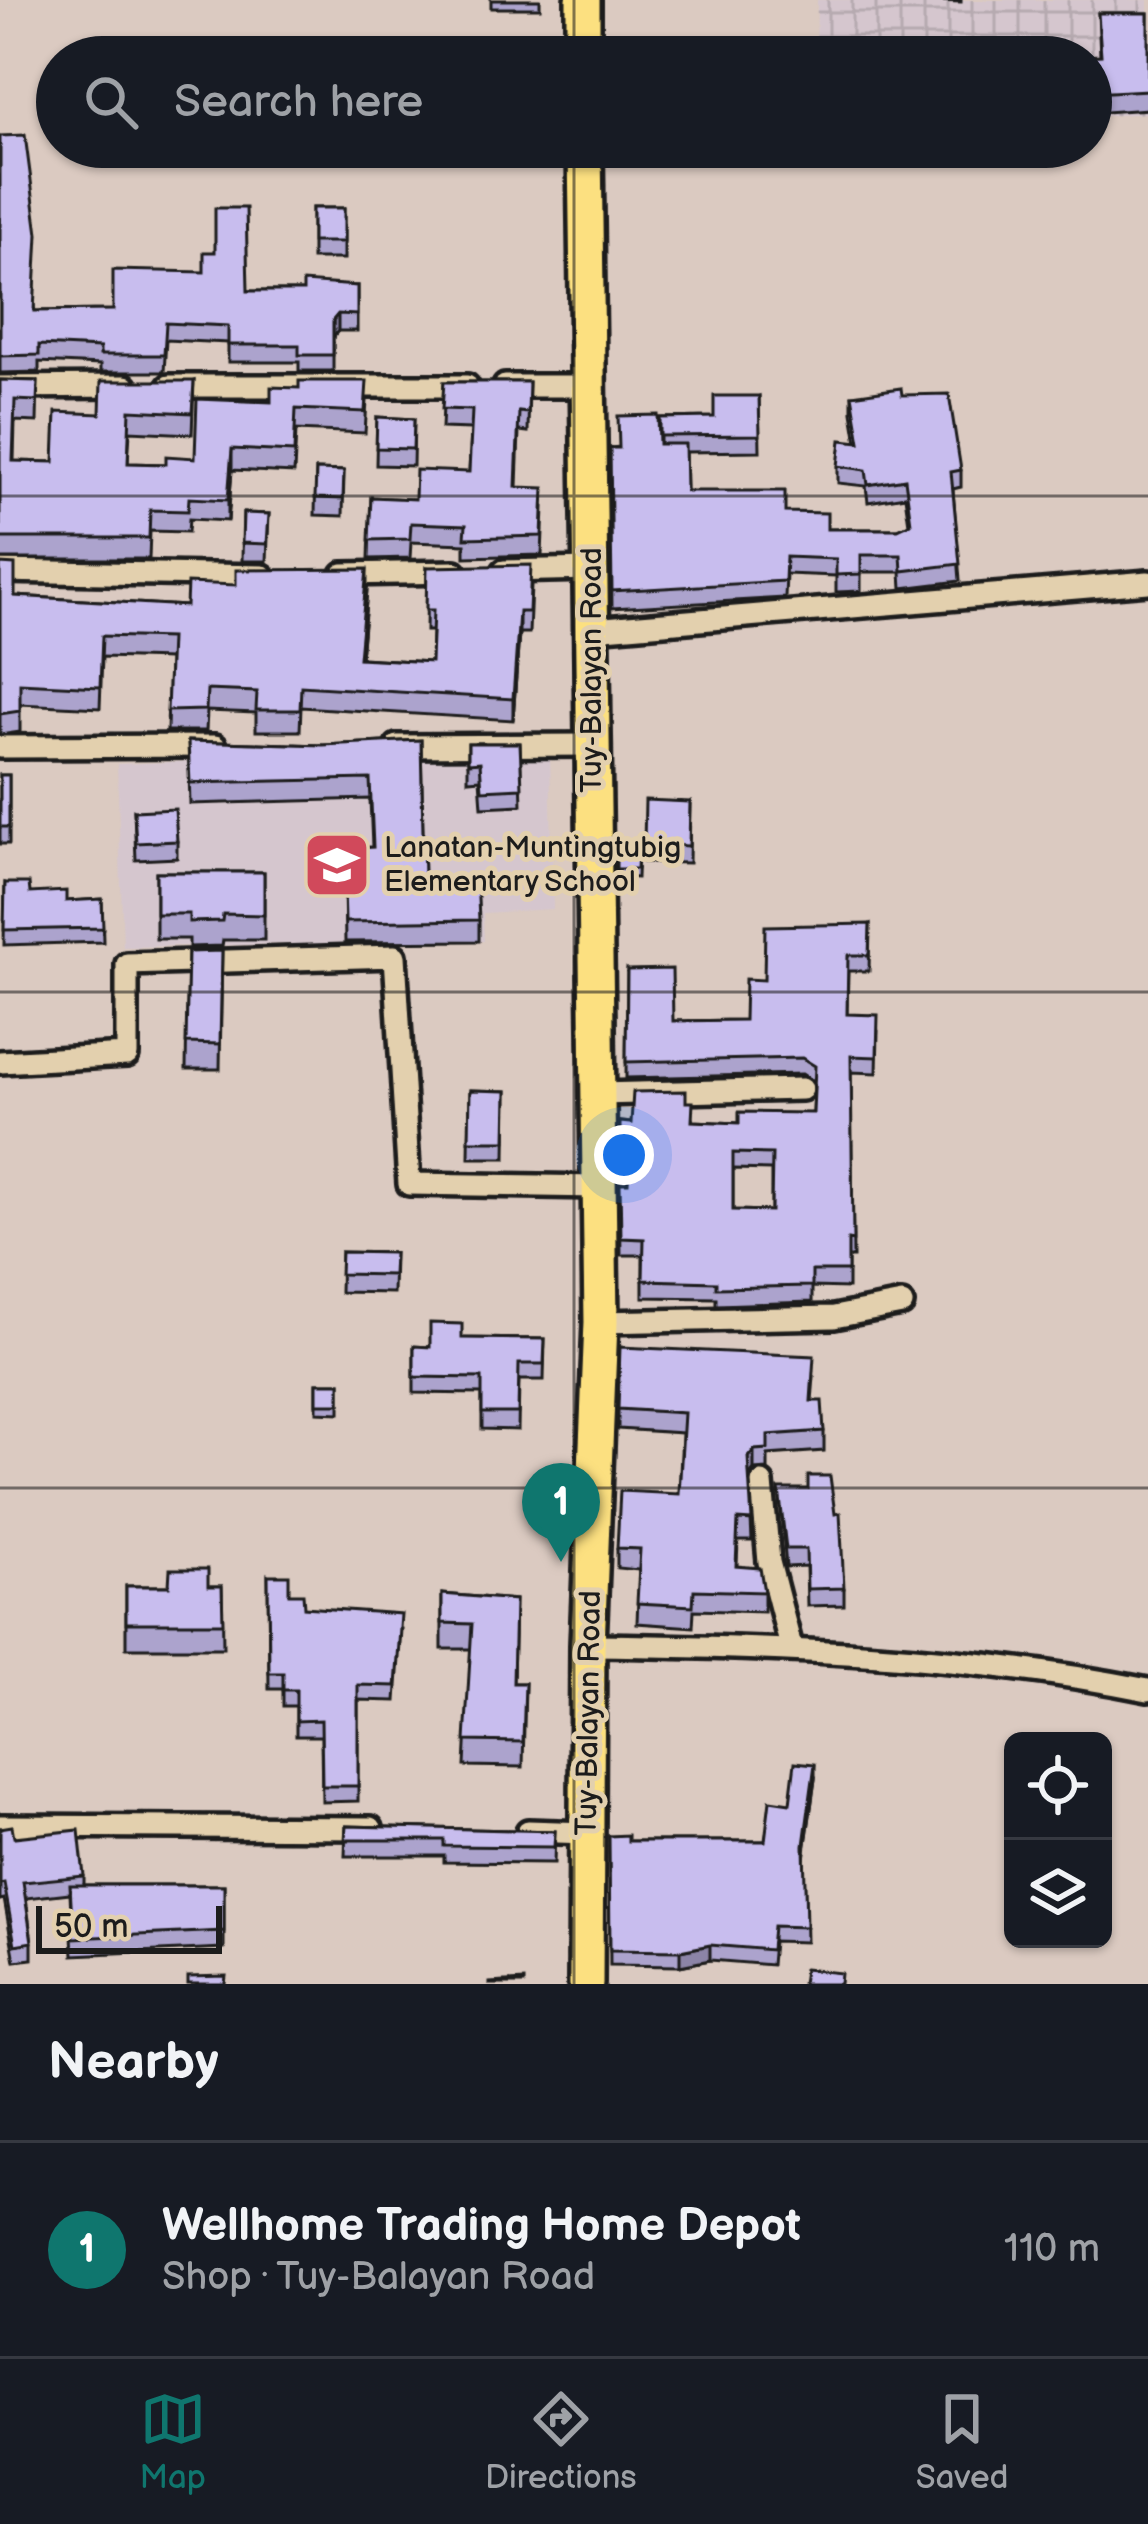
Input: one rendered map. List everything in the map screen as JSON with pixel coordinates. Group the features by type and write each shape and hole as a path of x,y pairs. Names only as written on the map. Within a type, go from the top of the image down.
{"main road":[{"path":"583,0 583,36"},
{"name":"Tuy-Balayan Road","path":"585,168 601,1322 588,1645 586,1984"}],"street":[{"path":"0,387 589,386"},
{"path":"0,571 301,575 592,569"},
{"path":"593,629 1148,582"},
{"path":"379,746 593,745"},
{"path":"0,747 237,746"},
{"path":"0,1061 127,1055 127,964 395,956 409,1184 599,1187"},
{"path":"599,1094 802,1089"},
{"path":"601,1322 834,1317 902,1304"},
{"path":"762,1483 769,1562 790,1647"},
{"path":"588,1645 790,1647 1049,1670 1148,1690"},
{"path":"0,1826 398,1828"},
{"path":"493,1831 587,1833"}],"shaded area":[{"path":"817,0 1148,0 1148,113 1112,116 1112,36 816,36"},
{"name":"Lanatan-Muntingtubig Elementary School","path":"550,748 553,909 483,913 484,941 123,947 117,764"}],"building":[{"path":"1098,13 1148,13 1148,90 1112,92 1112,36 1100,36"},
{"path":"25,135 38,234 34,311 113,310 113,270 204,272 204,252 215,252 215,208 246,208 248,291 303,291 303,282 357,286 357,315 338,314 333,320 333,355 299,355 299,345 228,345 228,326 166,323 164,355 100,355 100,348 39,345 39,355 0,356 0,136"},
{"path":"312,208 344,208 344,242 312,242"},
{"path":"0,380 38,381 37,401 15,400 13,461 54,462 56,412 100,414 101,381 194,381 192,413 130,410 128,463 166,464 166,456 195,458 197,399 271,402 271,387 299,388 299,381 367,381 365,412 296,409 294,452 232,449 228,500 189,498 188,511 150,510 149,538 0,538"},
{"path":"444,382 529,382 528,413 519,412 516,487 544,488 542,536 465,538 466,525 411,523 410,539 369,540 371,497 415,499 416,470 469,472 472,410 442,409"},
{"path":"901,388 902,395 949,394 961,470 951,472 960,564 902,571 901,555 861,555 861,574 836,575 836,559 786,557 785,581 612,591 610,448 619,448 618,416 658,415 659,444 685,444 686,491 785,491 785,512 827,513 827,529 898,529 911,523 905,479 868,485 866,470 838,466 841,440 860,442 852,395"},
{"path":"714,396 759,396 760,435 660,436 660,418 714,417"},
{"path":"377,417 414,419 413,449 376,448"},
{"path":"316,470 344,471 343,499 315,498"},
{"path":"243,513 269,514 267,544 242,543"},
{"path":"0,564 15,565 15,596 186,606 187,583 236,585 236,570 367,569 359,658 431,662 433,610 426,610 427,567 531,565 529,612 519,612 513,699 301,686 300,710 256,710 257,692 207,690 206,710 167,711 170,638 102,636 100,687 20,683 20,711 0,714"},
{"path":"421,740 424,881 477,878 479,920 345,922 344,885 359,885 357,848 373,847 370,779 190,783 188,741 323,745"},
{"path":"468,743 520,743 522,788 482,790 480,762 468,763"},
{"path":"0,775 9,775 9,827 0,827"},
{"path":"645,800 690,802 689,846 644,844"},
{"path":"175,809 177,841 136,843 134,811"},
{"path":"616,848 638,849 637,869 616,869"},
{"path":"156,872 264,872 264,915 223,914 222,921 189,922 189,914 156,914"},
{"path":"5,883 29,883 30,893 66,891 66,901 102,899 103,928 4,930"},
{"path":"870,924 869,955 848,955 847,1014 878,1015 877,1057 851,1056 853,1241 848,1240 848,1271 812,1271 812,1286 716,1288 716,1282 643,1280 644,1239 621,1238 620,1183 628,1183 630,1143 620,1142 620,1122 631,1123 633,1092 686,1091 686,1102 693,1102 692,1121 739,1123 739,1112 813,1113 815,1066 802,1058 626,1062 627,970 672,969 673,1021 744,1020 745,979 764,980 765,926","holes":["733,1153 772,1154 771,1211 733,1210"]},
{"path":"222,951 220,1044 186,1043 188,952"},
{"path":"470,1090 507,1091 506,1141 469,1141"},
{"path":"341,1252 394,1253 393,1275 340,1274"},
{"path":"430,1323 462,1324 462,1338 545,1339 544,1364 519,1364 518,1413 482,1413 482,1378 414,1377 414,1346 430,1347"},
{"path":"620,1347 814,1356 811,1401 822,1401 824,1431 768,1435 768,1449 754,1450 748,1457 752,1521 738,1520 736,1566 760,1568 764,1592 694,1590 693,1606 637,1603 640,1549 617,1548 620,1491 679,1494 684,1413 618,1409"},
{"path":"317,1383 340,1383 340,1404 317,1404"},
{"path":"808,1476 830,1476 835,1514 840,1513 844,1588 807,1589 806,1549 786,1549 779,1489 808,1489"},
{"path":"170,1569 208,1569 208,1586 222,1586 223,1623 126,1623 126,1586 169,1586"},
{"path":"268,1575 289,1575 289,1594 303,1594 304,1607 401,1614 396,1686 358,1685 358,1786 322,1786 321,1720 296,1721 296,1690 283,1690 283,1673 269,1673"},
{"path":"442,1594 515,1600 513,1683 525,1683 523,1742 465,1741 472,1624 442,1623"},
{"path":"795,1762 815,1764 804,1845 806,1927 773,1926 771,1950 710,1945 680,1951 610,1950 609,1836 628,1835 628,1841 765,1841 770,1800 790,1803"},
{"path":"12,1826 14,1837 79,1830 84,1876 23,1882 32,1942 15,1945 4,1883 0,1884 0,1828"},
{"path":"346,1826 555,1831 554,1847 444,1846 444,1840 345,1840"},
{"path":"70,1885 224,1885 224,1931 73,1938"},
{"path":"804,1969 841,1973 840,1984 802,1984"},
{"path":"226,1976 225,1984 188,1984 188,1977"}],"place":[{"name":"Lanatan-Muntingtubig Elementary School","path":"337,865"},
{"name":"Wellhome Trading Home Depot","path":"561,1562"}]}
